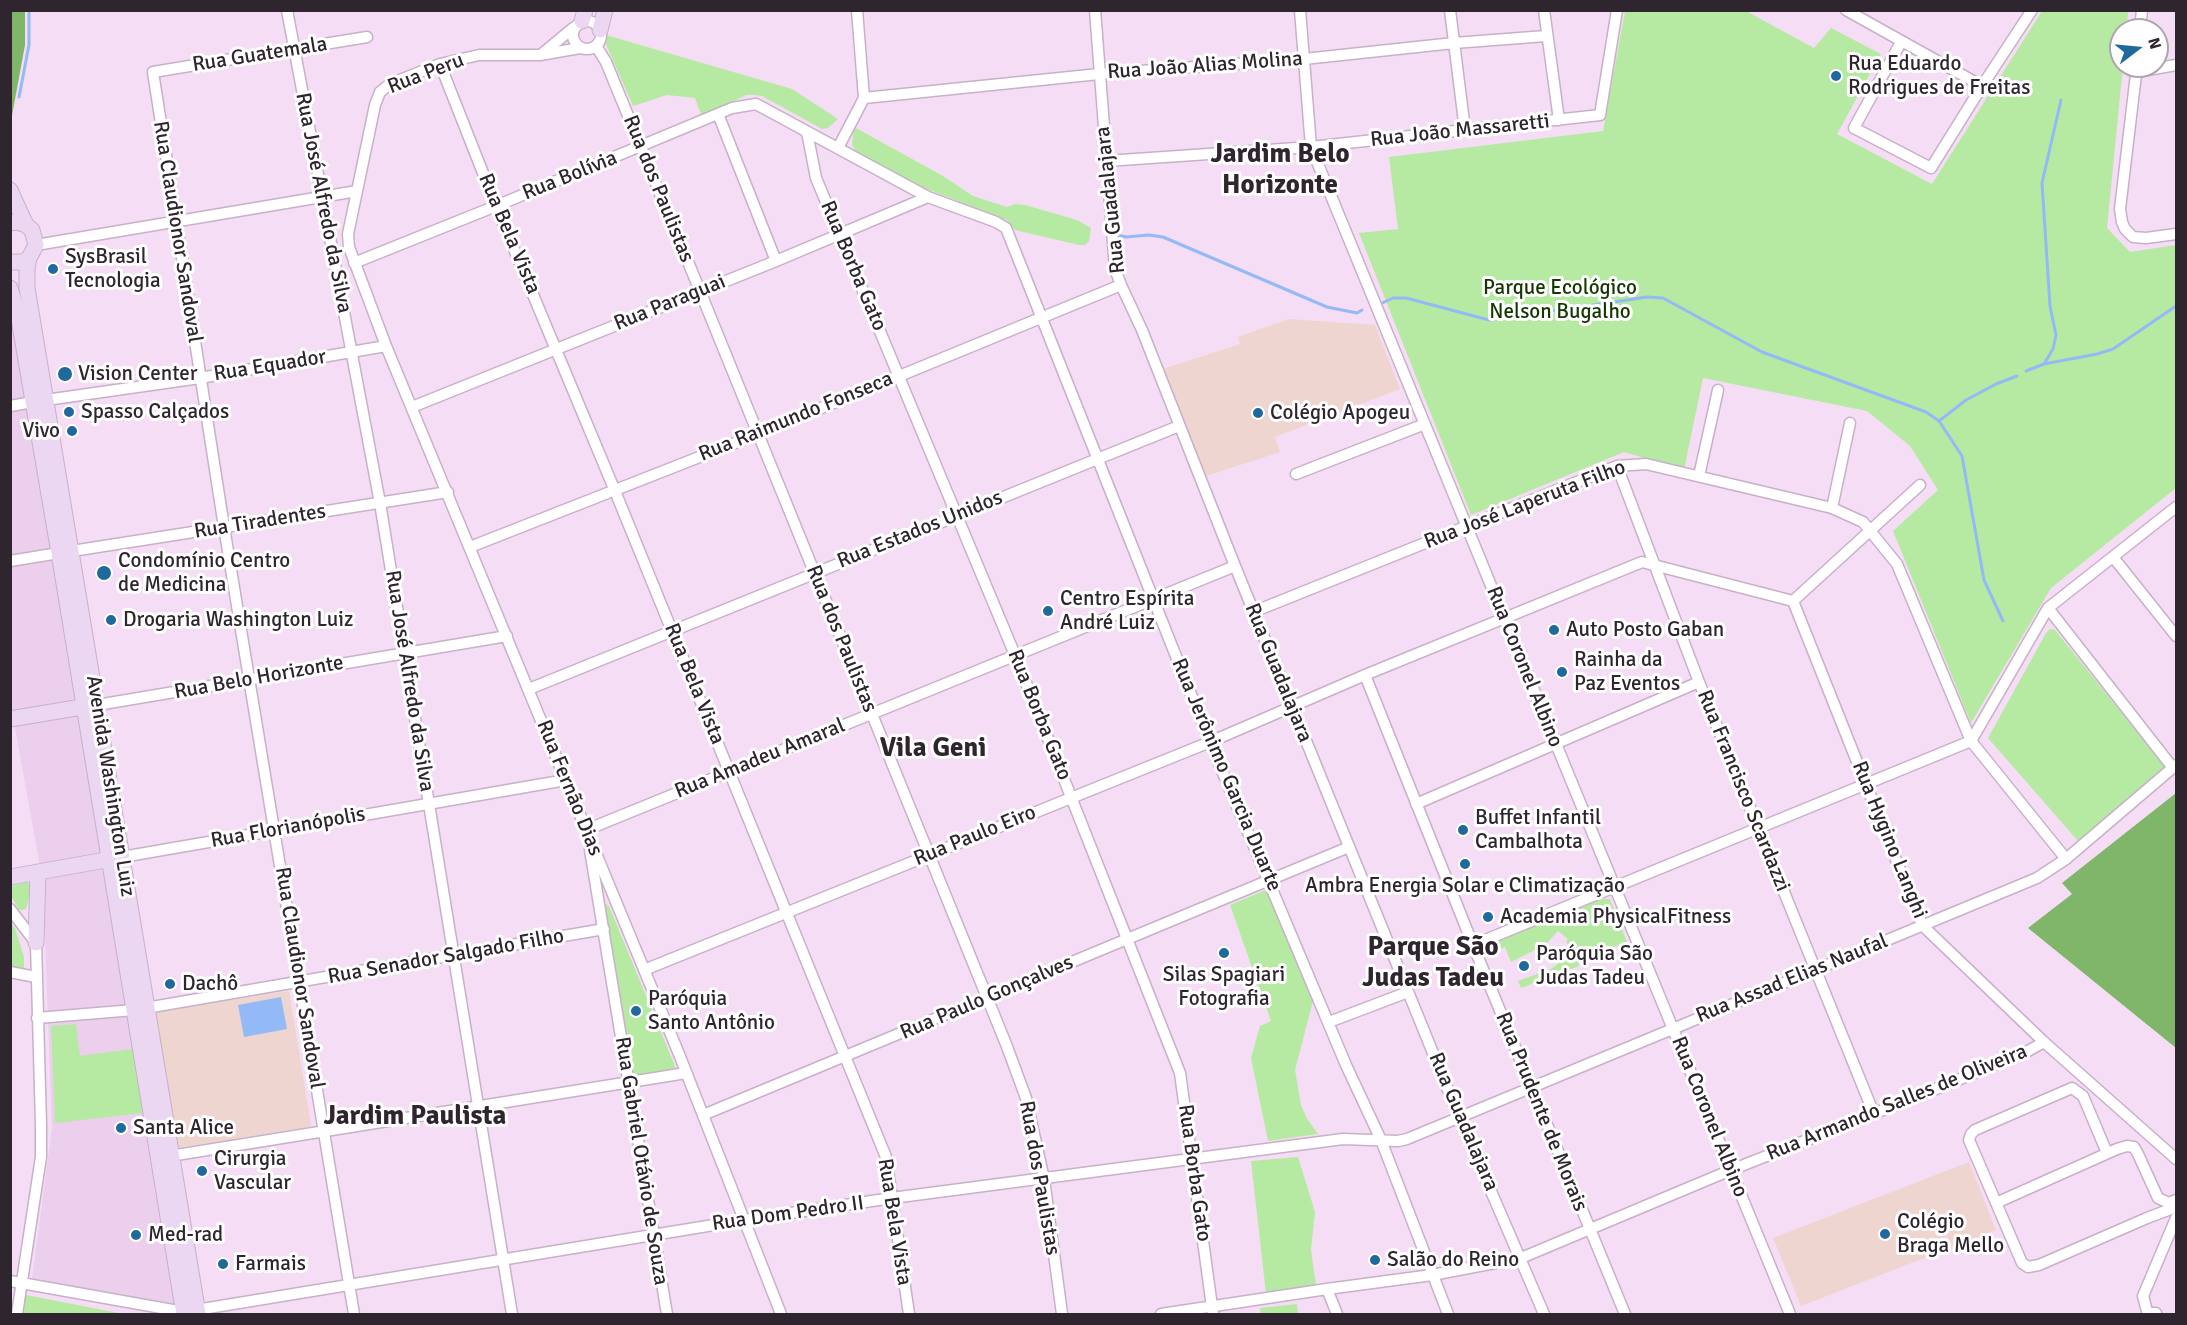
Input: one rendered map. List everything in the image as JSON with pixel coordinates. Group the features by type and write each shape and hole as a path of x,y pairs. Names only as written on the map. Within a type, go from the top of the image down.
{"main road":[{"path":"600,30 605,10"},
{"path":"10,190 18,224 32,230 32,252 23,262 10,262"},
{"name":"Avenida Washington Luiz","path":"32,252 27,268 27,288 40,401 191,1313"},
{"name":"Avenida Washington Luiz","path":"10,288 40,401"},
{"name":"Rua Belo Horizonte","path":"10,719 91,706"},
{"name":"Rua Florianópolis","path":"10,877 115,858"},
{"path":"36,943 38,872"},
{"name":"Avenida Washington Luiz","path":"140,1009 170,1156 191,1313"}],"street":[{"name":"Rua José Alfredo da Silva","path":"287,10 380,503 512,1314"},
{"path":"838,148 864,98 857,10"},
{"name":"Rua Guadalajara","path":"1095,10 1115,269 1120,285 1142,330 1253,612 1459,1117 1544,1314"},
{"name":"Rua Coronel Albino","path":"1300,10 1311,147 1789,1314"},
{"path":"1450,10 1465,130"},
{"path":"1544,10 1559,120"},
{"name":"Rua João Massaretti","path":"1106,161 1311,147 1600,115 1617,10"},
{"path":"1901,42 1854,128 1931,168 2032,10"},
{"path":"1848,11 1982,86"},
{"path":"540,55 580,20 593,21 600,30 600,41 597,46 591,49 580,48 572,39 580,20"},
{"name":"Rua João Alias Molina","path":"864,98 1099,74 1304,59 1454,42 1546,36"},
{"name":"Rua Guatemala","path":"153,72 367,37"},
{"name":"Rua dos Paulistas","path":"597,46 606,62 700,291 1026,1098 1044,1179 1062,1314"},
{"name":"Rua Peru","path":"354,263 348,234 375,105 380,92 390,84 440,64 479,55 540,55 580,48"},
{"name":"Rua Bela Vista","path":"440,64 886,1157 909,1314"},
{"name":"Rua Claudionor Sandoval","path":"153,72 224,527 354,1314"},
{"path":"2135,78 2120,209 2125,229 2133,237 2146,238 2176,234"},
{"name":"Rua Jerônimo Garcia Duarte","path":"718,114 732,108 756,104 928,197 996,222 1006,228 1210,742 1381,1140 1448,1314"},
{"path":"718,114 776,261"},
{"name":"Rua Bolívia","path":"354,263 718,114"},
{"name":"Rua Borba Gato","path":"807,132 816,178 1015,655 1180,1073 1212,1310"},
{"path":"32,252 175,223 357,191"},
{"name":"Rua Paraguai","path":"412,407 776,261 928,197"},
{"name":"Rua Fernão Dias","path":"354,263 386,346 686,1073 781,1314"},
{"name":"Rua Raimundo Fonseca","path":"470,547 758,434 1120,285"},
{"name":"Rua Equador","path":"10,406 200,378 386,346"},
{"path":"1699,476 1718,390"},
{"path":"1832,508 1850,423"},
{"path":"1296,474 1425,424"},
{"name":"Rua Estados Unidos","path":"529,689 1179,426"},
{"name":"Rua José Laperuta Filho","path":"1253,612 1617,466 1646,464 1832,508 1863,522 1897,564 1971,741 2066,859"},
{"name":"Rua Francisco Scardazzi","path":"1617,466 1699,682 1874,1114"},
{"path":"1655,565 1793,601 1920,485"},
{"name":"Rua Tiradentes","path":"10,561 448,492"},
{"path":"1473,945 1971,741 2048,608 2176,507"},
{"path":"2113,557 2176,636"},
{"name":"Rua Paulo Eiro","path":"644,970 1210,742 1365,675 1642,562 1655,565"},
{"name":"Rua Amadeu Amaral","path":"586,830 1235,566"},
{"name":"Rua Hygino Langhi","path":"1793,601 1922,925 2044,1042 2176,1160"},
{"path":"2048,608 2175,767"},
{"name":"Rua Belo Horizonte","path":"91,706 507,636"},
{"name":"Rua Prudente de Morais","path":"1365,675 1625,1314"},
{"path":"1416,804 1699,682"},
{"name":"Rua Assad Elias Naufal","path":"1381,1140 1407,1139 2037,878 2066,859 2175,767"},
{"name":"Rua Florianópolis","path":"115,858 566,780"},
{"name":"Rua Gabriel Otávio de Souza","path":"586,830 667,1314"},
{"name":"Rua Paulo Gonçalves","path":"703,1115 1349,847"},
{"path":"10,909 36,943 41,1157 17,1314"},
{"name":"Rua Senador Salgado Filho","path":"37,1018 140,1009 604,929"},
{"path":"10,972 36,977"},
{"path":"1329,1022 1408,992"},
{"name":"Rua Armando Salles de Oliveira","path":"1161,1314 1212,1310 1327,1289 1432,1275 1521,1258 1731,1170 2028,1051 2044,1042"},
{"path":"170,1156 686,1073"},
{"path":"2107,1153 2083,1096 2072,1088 1975,1130 1969,1140 2022,1263 2032,1267 2176,1207"},
{"name":"Rua Dom Pedro II","path":"10,1281 191,1313 654,1234 892,1198 1343,1139 1381,1140"},
{"path":"1996,1203 2127,1146 2133,1147 2158,1198 2169,1203 2176,1200"},
{"path":"2156,1313 2147,1311 2143,1296 2176,1218"},
{"path":"1327,1289 1337,1314"}],"shaded area":[{"path":"10,307 177,1306 32,1279 52,1128 43,883 11,705"},
{"name":"Colégio Apogeu","path":"1289,319 1375,325 1400,389 1275,437 1280,452 1203,477 1163,369 1240,344 1238,337"},
{"path":"289,991 310,1127 176,1148 154,1012"},
{"name":"Colégio Braga Mello","path":"1969,1162 1996,1230 1801,1306 1773,1238"}],"green space":[{"path":"11,10 25,11 25,45 11,121"},
{"name":"Parque Ecológico Nelson Bugalho","path":"1625,11 1746,11 1814,48 1831,28 1881,54 1837,134 1932,184 2042,11 2128,11 2128,18 2109,18 2109,78 2122,78 2107,228 2130,252 2176,245 2176,488 2051,588 1971,723 1893,531 1938,490 1910,446 1867,411 1703,378 1684,470 1624,452 1471,515 1359,233 1398,229 1389,157 1603,131"},
{"path":"606,35 792,89 838,119 828,128 822,129 762,96 755,95 746,95 702,117 695,98 667,95 633,106 605,42"},
{"path":"854,127 943,176 973,196 1007,207 1015,204 1025,205 1077,220 1091,228 1089,241 1085,245 1079,245 1015,230 1007,220 922,187 857,153 852,145"},
{"path":"2050,629 2055,630 2166,768 2078,841 1988,738"},
{"path":"2176,793 2176,1048 2028,928 2072,894 2062,883"},
{"path":"27,882 32,887 26,909 19,910 11,896 11,886"},
{"path":"1266,890 1313,1001 1295,1070 1301,1105 1318,1134 1268,1141 1251,1058 1260,1026 1271,1021 1230,905"},
{"path":"1602,899 1610,899 1627,942 1578,961 1579,966 1521,988 1518,981 1551,969 1574,951 1566,942 1568,939 1558,931 1547,943 1549,946 1537,949 1511,962 1505,947 1487,954 1484,946"},
{"name":"Paróquia Santo Antônio","path":"606,904 609,906 677,1071 631,1078 603,909"},
{"path":"11,923 15,928 24,957 24,969 11,967"},
{"path":"76,1024 80,1056 133,1049 143,1113 55,1123 51,1026"},
{"path":"1298,1157 1315,1212 1311,1250 1316,1285 1266,1294 1251,1161"},
{"path":"26,1295 124,1314 23,1314"},
{"path":"1297,1304 1298,1314 1261,1314 1260,1308"}],"water":[{"path":"281,997 287,1029 244,1037 238,1005"}],"waterway":[{"path":"19,97 29,45 29,10"},
{"path":"2044,364 2053,349 2056,335 2050,306 2042,183 2061,100"},
{"path":"1117,235 1163,237 1327,307 1357,313 1362,310"},
{"path":"1574,308 1647,297 1663,298 1762,352 1926,412 1939,421 1962,456 1984,580 2003,621"},
{"path":"1380,304 1393,298 1406,298 1489,320 1564,309"},
{"path":"2026,371 2044,364 2113,349 2176,306"},
{"path":"1939,421 1966,400 2017,376"}],"place":[{"name":"Rua Eduardo Rodrigues de Freitas","path":"1836,76"},
{"name":"SysBrasil Tecnologia","path":"53,269"},
{"name":"Vision Center","path":"65,374"},
{"name":"Spasso Calçados","path":"69,412"},
{"name":"Colégio Apogeu","path":"1258,413"},
{"name":"Vivo","path":"72,431"},
{"name":"Condomínio Centro de Medicina","path":"104,573"},
{"name":"Centro Espírita André Luiz","path":"1048,611"},
{"name":"Drogaria Washington Luiz","path":"111,620"},
{"name":"Auto Posto Gaban","path":"1554,630"},
{"name":"Rainha da Paz Eventos","path":"1562,672"},
{"name":"Buffet Infantil Cambalhota","path":"1463,830"},
{"name":"Ambra Energia Solar e Climatização","path":"1465,864"},
{"name":"Academia PhysicalFitness","path":"1488,917"},
{"name":"Silas Spagiari Fotografia","path":"1224,953"},
{"name":"Paróquia São Judas Tadeu","path":"1524,966"},
{"name":"Dachô","path":"170,984"},
{"name":"Paróquia Santo Antônio","path":"636,1011"},
{"name":"Santa Alice","path":"121,1128"},
{"name":"Cirurgia Vascular","path":"202,1171"},
{"name":"Colégio Braga Mello","path":"1885,1234"},
{"name":"Med-rad","path":"136,1235"},
{"name":"Salão do Reino","path":"1375,1260"},
{"name":"Farmais","path":"223,1264"}],"district":[{"name":"Jardim Belo Horizonte","path":"1280,170"},
{"name":"Vila Geni","path":"933,749"},
{"name":"Parque São Judas Tadeu","path":"1433,964"},
{"name":"Jardim Paulista","path":"415,1117"}]}
